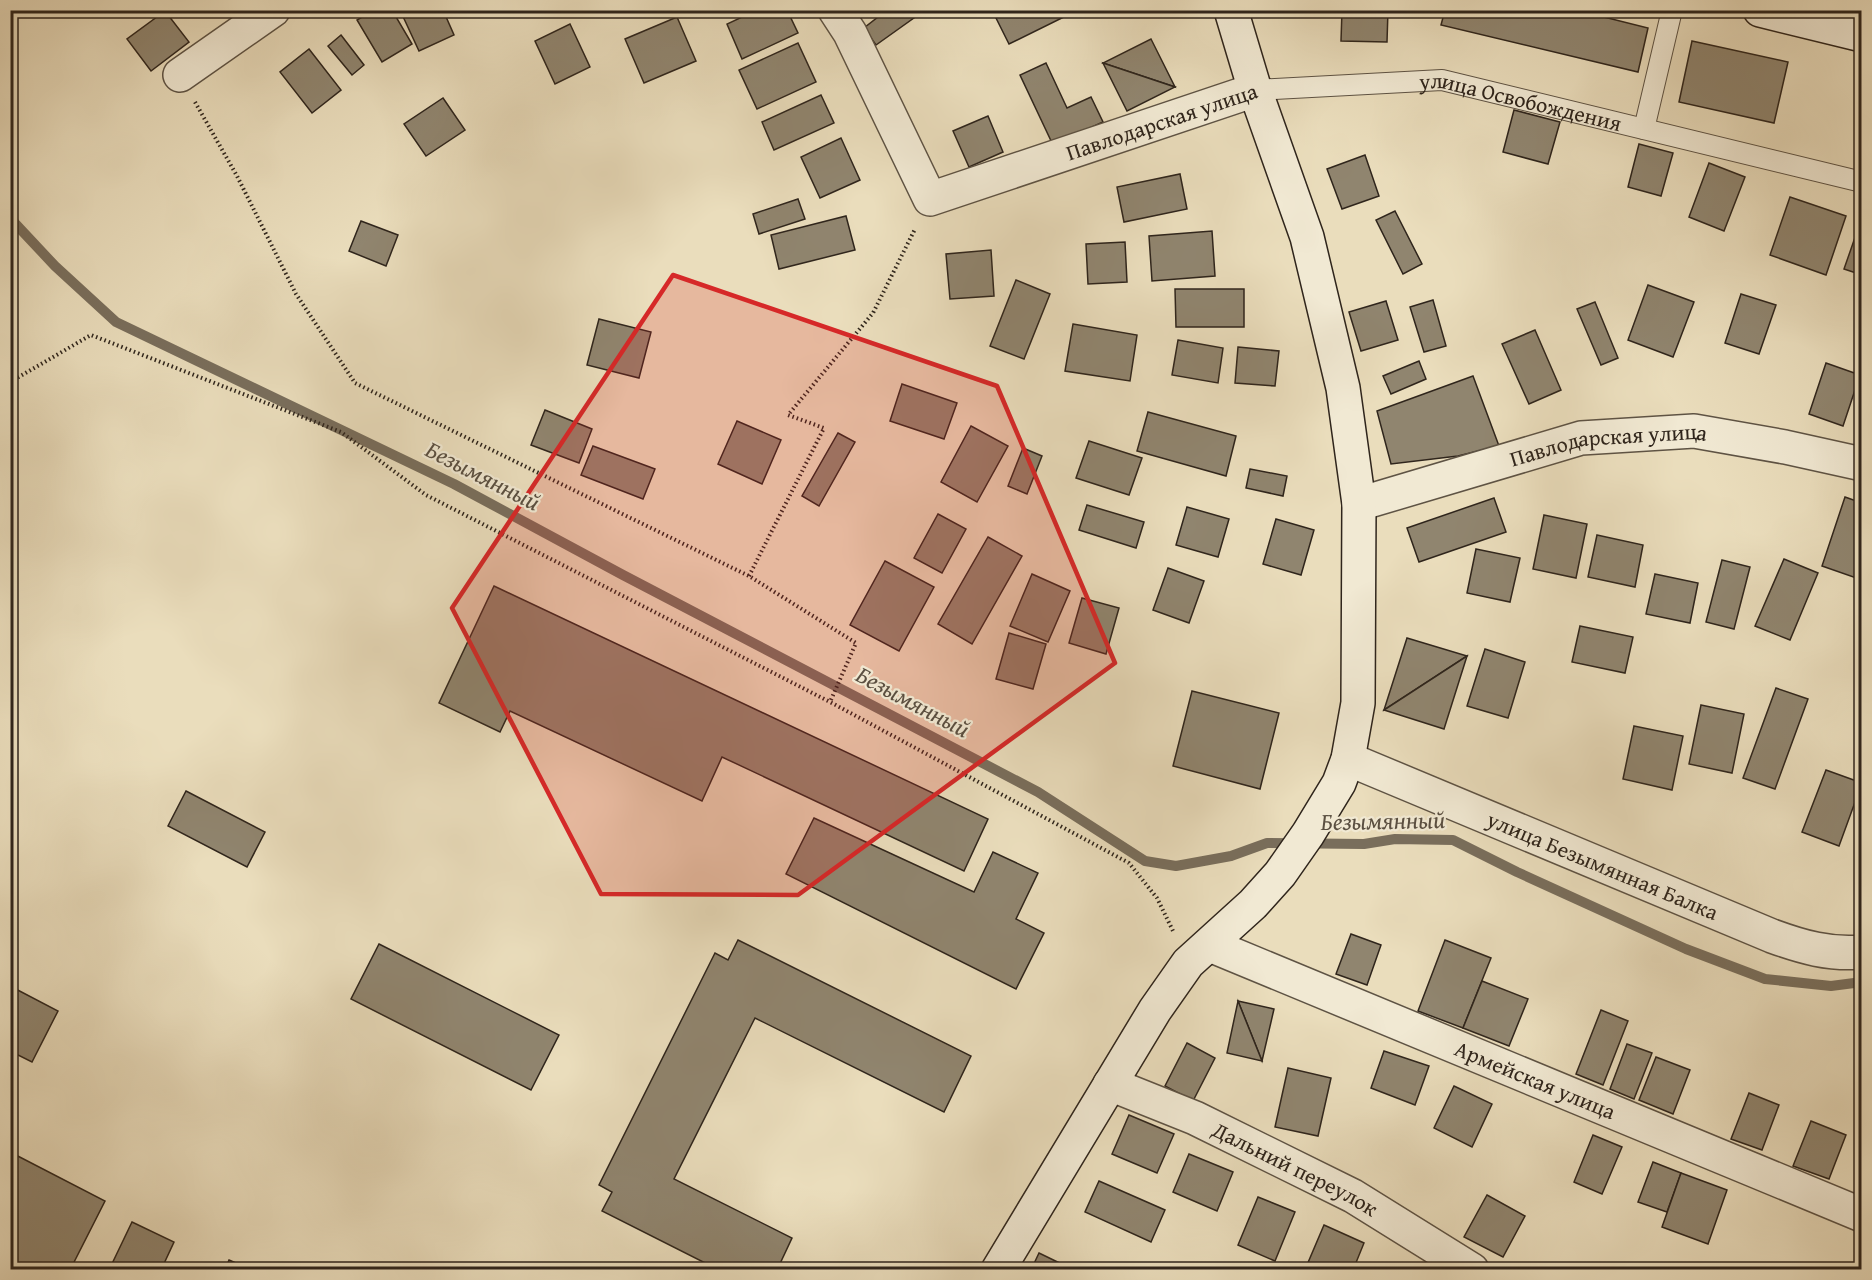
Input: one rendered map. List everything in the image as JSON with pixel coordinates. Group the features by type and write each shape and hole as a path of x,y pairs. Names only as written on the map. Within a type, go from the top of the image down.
{"street":[{"path":"180,75 273,10"},
{"path":"835,10 850,33 930,199"},
{"path":"1231,10 1255,90"},
{"path":"1760,10 1862,35"},
{"name":"Павлодарская улица","path":"930,199 1255,90 1307,237 1343,388 1359,504 1358,703 1344,771"},
{"name":"Павлодарская улица","path":"1359,504 1581,438 1694,431 1785,447 1862,464"},
{"path":"998,1269 1155,1010 1199,954 1253,904 1280,874 1308,834 1344,771"},
{"name":"улица Безымянная Балка","path":"1344,771 1806,948 1844,954 1862,952"},
{"name":"Армейская улица","path":"1199,954 1862,1215"},
{"name":"Дальний переулок","path":"1110,1084 1195,1118 1353,1196 1472,1269"}],"lane":[{"path":"1644,129 1672,10"},
{"name":"улица Освобождения","path":"1255,90 1442,80 1862,182"}],"path":[{"path":"180,75 237,176 296,294 355,383 749,576 856,643 830,702"},
{"path":"749,576 824,428 788,415 873,313 930,199"},
{"path":"10,382 91,335 340,432 426,495 830,702 1129,863 1199,954"}],"highlighted area":[{"path":"673,275 997,386 1115,663 798,895 601,894 452,608"}],"building":[{"path":"374,10 392,10 412,44 382,62 357,20"},
{"path":"400,10 443,10 454,35 419,51"},
{"path":"757,10 787,10 798,33 742,59 727,24"},
{"path":"853,10 871,10 858,19"},
{"path":"887,10 915,10 918,15 876,45 864,28"},
{"path":"992,10 1075,10 1076,11 1009,44"},
{"path":"1342,10 1388,10 1387,42 1341,41"},
{"path":"1445,10 1576,10 1648,28 1638,72 1441,25"},
{"path":"165,11 189,42 151,71 127,39"},
{"path":"677,17 696,61 644,83 625,39"},
{"path":"570,24 590,67 555,84 535,41"},
{"path":"341,35 364,65 352,75 328,46"},
{"path":"1151,39 1175,87 1103,63"},
{"path":"1692,41 1788,62 1774,123 1679,102"},
{"path":"798,43 816,82 757,109 739,70"},
{"path":"309,49 341,90 312,113 280,72"},
{"path":"1046,63 1067,108 1091,97 1103,122 1053,145 1020,75"},
{"path":"1103,63 1175,87 1127,111"},
{"path":"821,95 834,123 774,150 762,122"},
{"path":"443,98 465,130 426,156 404,124"},
{"path":"1514,110 1560,122 1548,164 1503,152"},
{"path":"988,116 1003,152 969,167 953,131"},
{"path":"841,138 860,180 820,198 801,157"},
{"path":"1639,144 1673,153 1661,196 1628,187"},
{"path":"1365,155 1379,196 1342,209 1327,169"},
{"path":"1709,163 1745,177 1724,231 1689,217"},
{"path":"1180,174 1187,209 1124,222 1117,187"},
{"path":"1790,197 1846,216 1826,275 1770,255"},
{"path":"798,199 805,219 759,234 753,214"},
{"path":"1395,211 1422,264 1403,274 1376,220"},
{"path":"846,216 855,250 779,269 771,235"},
{"path":"361,221 398,235 386,266 349,251"},
{"path":"1859,226 1862,227 1862,275 1844,269"},
{"path":"1212,231 1215,276 1152,281 1149,236"},
{"path":"1125,242 1127,282 1088,284 1086,244"},
{"path":"991,250 994,296 950,299 946,254"},
{"path":"1016,280 1050,294 1024,359 990,346"},
{"path":"1648,285 1694,302 1673,357 1628,340"},
{"path":"1175,289 1244,289 1244,327 1176,327"},
{"path":"1741,294 1776,305 1759,354 1725,343"},
{"path":"1433,300 1446,346 1424,352 1410,307"},
{"path":"1386,301 1398,340 1361,351 1349,312"},
{"path":"1595,302 1618,358 1601,365 1577,309"},
{"path":"599,319 651,332 639,378 587,365"},
{"path":"1073,324 1137,335 1130,381 1065,371"},
{"path":"1535,330 1561,390 1529,404 1502,344"},
{"path":"1178,340 1223,348 1218,383 1172,375"},
{"path":"1238,347 1279,351 1275,386 1235,383"},
{"path":"1419,361 1426,379 1391,394 1383,376"},
{"path":"1826,363 1860,375 1843,426 1809,414"},
{"path":"1473,376 1499,446 1458,456 1391,464 1377,411"},
{"path":"902,384 957,403 944,439 890,421"},
{"path":"545,410 592,429 579,463 531,445"},
{"path":"1148,412 1236,436 1226,476 1137,451"},
{"path":"737,421 781,440 762,484 718,464"},
{"path":"971,426 1008,446 977,502 941,482"},
{"path":"838,433 855,442 819,506 802,496"},
{"path":"1089,441 1142,458 1129,495 1076,478"},
{"path":"593,446 655,469 643,499 581,475"},
{"path":"1023,448 1042,456 1027,494 1008,486"},
{"path":"1250,469 1287,476 1283,496 1246,488"},
{"path":"1845,497 1862,503 1862,580 1822,566"},
{"path":"1494,498 1506,532 1419,562 1407,528"},
{"path":"1087,505 1144,522 1136,548 1079,530"},
{"path":"1187,507 1229,519 1218,557 1176,545"},
{"path":"938,514 966,529 942,573 914,558"},
{"path":"1544,515 1587,524 1576,578 1533,569"},
{"path":"1276,519 1314,530 1301,575 1263,564"},
{"path":"1597,535 1643,545 1635,587 1588,577"},
{"path":"988,537 1022,556 972,644 938,624"},
{"path":"1476,549 1520,558 1510,602 1467,593"},
{"path":"1784,559 1818,573 1790,640 1755,626"},
{"path":"1722,560 1750,567 1734,629 1706,622"},
{"path":"885,561 934,587 899,651 850,625"},
{"path":"1168,568 1204,581 1189,623 1153,610"},
{"path":"1032,574 1070,591 1048,642 1010,626"},
{"path":"1655,574 1698,583 1690,623 1646,614"},
{"path":"494,586 988,819 964,871 722,757 702,801 510,711 500,732 439,703"},
{"path":"1082,598 1119,608 1106,654 1069,643"},
{"path":"1580,626 1633,637 1625,673 1572,662"},
{"path":"1009,633 1046,644 1033,689 996,679"},
{"path":"1407,638 1467,656 1384,710"},
{"path":"1485,649 1525,662 1508,718 1467,706"},
{"path":"1467,656 1444,729 1384,710"},
{"path":"1776,688 1808,699 1775,789 1743,778"},
{"path":"1192,691 1279,713 1260,789 1173,766"},
{"path":"1701,705 1744,714 1732,773 1689,764"},
{"path":"1634,726 1683,736 1672,790 1623,779"},
{"path":"1826,770 1862,783 1839,846 1802,832"},
{"path":"186,791 265,832 247,867 168,826"},
{"path":"814,818 974,892 993,852 1038,873 1016,919 1044,933 1016,989 786,874"},
{"path":"1351,934 1381,945 1367,985 1336,974"},
{"path":"738,940 971,1056 944,1112 755,1018 674,1179 792,1238 777,1270 719,1270 602,1211 612,1192 599,1185 715,953 728,960"},
{"path":"1445,940 1491,958 1463,1028 1418,1011"},
{"path":"379,944 559,1035 531,1090 351,999"},
{"path":"1482,981 1528,999 1509,1046 1463,1028"},
{"path":"10,986 58,1011 32,1062 10,1051"},
{"path":"1238,1001 1274,1009 1262,1061"},
{"path":"1238,1001 1262,1061 1227,1053"},
{"path":"1601,1010 1628,1021 1603,1085 1576,1074"},
{"path":"1187,1043 1215,1058 1193,1101 1165,1086"},
{"path":"1627,1044 1652,1053 1634,1099 1610,1089"},
{"path":"1384,1051 1429,1066 1415,1105 1371,1088"},
{"path":"1656,1057 1690,1070 1673,1114 1639,1100"},
{"path":"1288,1068 1331,1078 1318,1136 1275,1127"},
{"path":"1454,1086 1492,1104 1472,1147 1434,1128"},
{"path":"1749,1093 1779,1105 1762,1150 1731,1139"},
{"path":"1129,1115 1174,1134 1157,1173 1112,1154"},
{"path":"1811,1121 1846,1135 1829,1179 1793,1166"},
{"path":"1593,1135 1622,1147 1602,1194 1574,1182"},
{"path":"10,1152 105,1201 70,1270 10,1270"},
{"path":"1189,1154 1233,1172 1217,1211 1173,1192"},
{"path":"1653,1162 1681,1173 1667,1212 1638,1202"},
{"path":"1681,1173 1727,1190 1708,1244 1662,1227"},
{"path":"1099,1181 1165,1210 1151,1242 1085,1212"},
{"path":"1487,1195 1525,1216 1503,1257 1464,1237"},
{"path":"1258,1197 1295,1212 1275,1261 1238,1245"},
{"path":"132,1222 174,1242 161,1270 109,1270"},
{"path":"1324,1225 1364,1243 1353,1270 1317,1270 1307,1265"},
{"path":"1039,1253 1074,1270 1031,1270"},
{"path":"229,1260 252,1270 225,1270"}],"waterway":[{"name":"Безымянный","path":"10,218 55,266 116,322 454,484 1038,792 1145,861 1176,866 1231,856 1267,843 1364,844 1395,839 1453,840 1517,872 1686,949 1765,979 1831,986 1862,982"}]}
